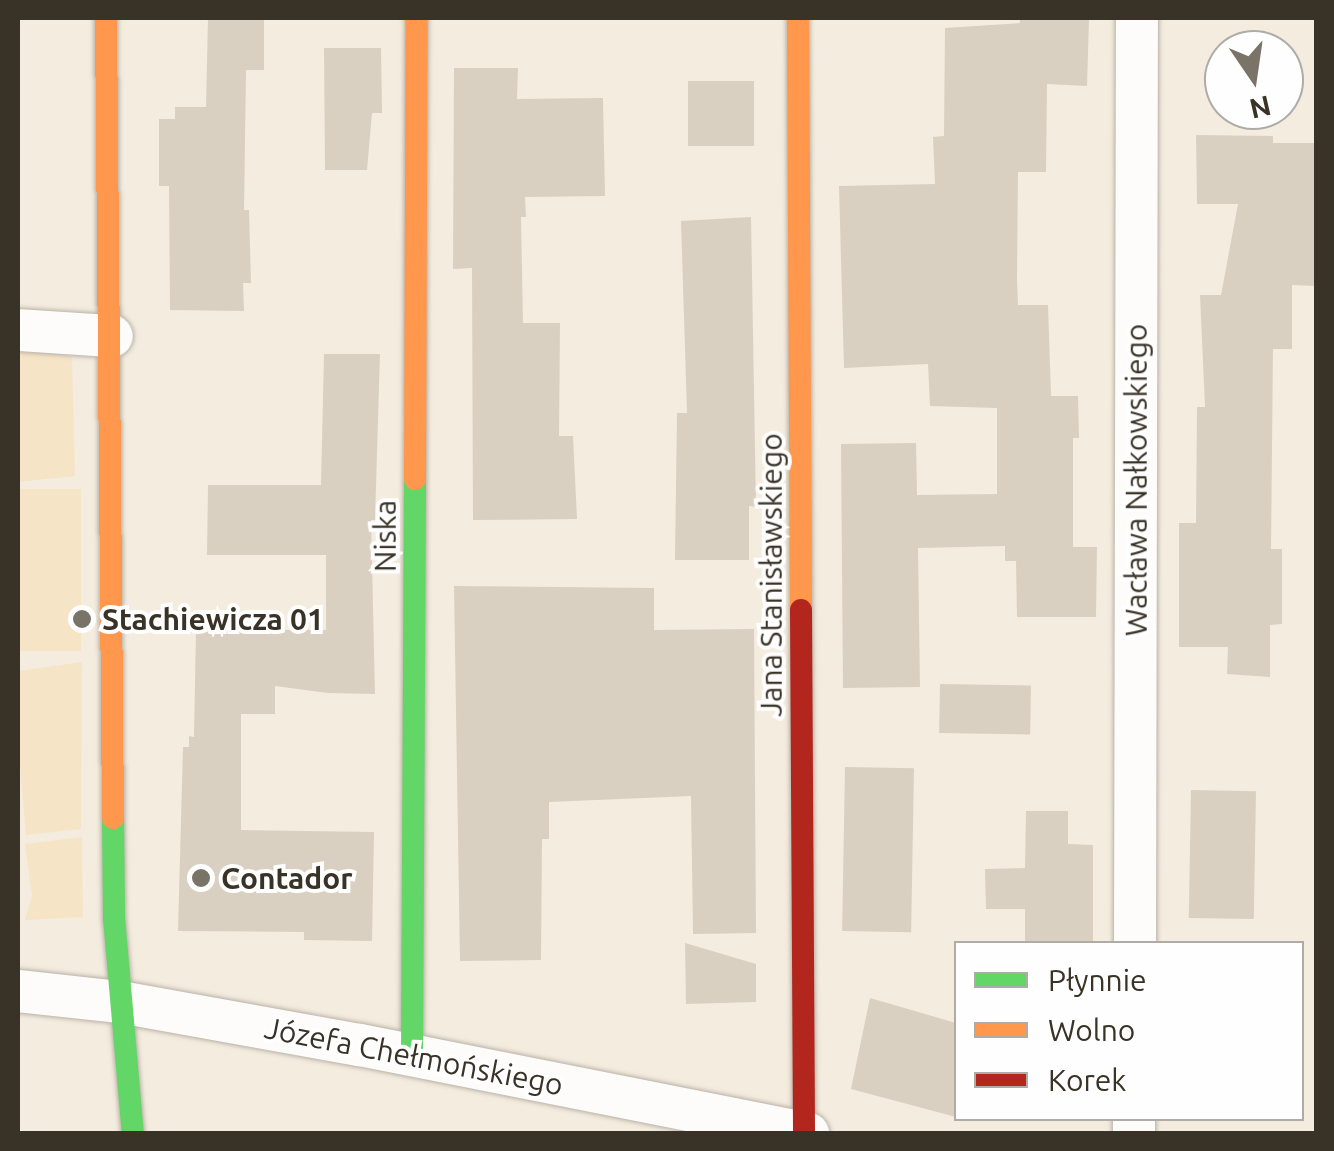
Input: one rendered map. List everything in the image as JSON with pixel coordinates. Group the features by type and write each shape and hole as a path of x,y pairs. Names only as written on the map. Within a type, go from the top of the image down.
{"street":[{"path":"106,18 112,336 110,629 114,918 132,1134"},
{"name":"Niska","path":"412,1055 417,18"},
{"name":"Jana Stanisławskiego","path":"798,18 806,1133"},
{"name":"Wacława Nałkowskiego","path":"1135,941 1137,18"},
{"path":"18,330 112,336"},
{"name":"Józefa Chełmońskiego","path":"18,991 120,1002 806,1133"}],"shaded area":[{"path":"18,348 72,357 75,476 18,482"},
{"path":"18,489 81,489 81,651 18,651"},
{"path":"82,662 81,829 26,835 18,742 18,671"},
{"path":"82,837 83,917 25,920 32,896 25,844"}],"building":[{"path":"208,18 264,18 264,70 246,70 244,210 249,210 251,283 243,283 244,311 170,310 169,186 159,186 159,119 175,119 175,107 206,107"},
{"path":"1020,18 1089,20 1087,86 1047,84 1046,172 1018,172 1017,280 1018,305 1048,305 1051,396 1078,396 1079,438 1073,438 1073,547 1097,547 1096,617 1017,617 1016,561 1005,561 1005,546 918,548 920,687 843,688 841,444 916,443 917,495 997,494 997,408 930,406 928,364 844,368 839,186 935,184 933,137 944,136 945,28 1020,23"},
{"path":"324,48 381,48 382,113 372,113 367,170 325,170"},
{"path":"454,68 518,68 517,99 603,98 605,196 525,197 526,217 521,217 523,323 560,323 559,436 573,436 577,519 473,520 472,268 453,269"},
{"path":"688,81 754,81 754,146 688,146"},
{"path":"1196,135 1273,136 1273,143 1316,143 1316,286 1292,285 1292,349 1273,349 1271,549 1282,549 1282,624 1270,625 1270,677 1227,674 1228,647 1179,647 1179,523 1196,523 1197,407 1205,407 1200,295 1221,295 1238,204 1197,204"},
{"path":"751,217 756,507 749,506 749,560 675,560 677,413 687,413 681,221"},
{"path":"324,354 380,354 375,520 371,520 375,694 275,686 275,714 241,714 241,830 374,832 372,941 304,940 304,932 178,931 183,747 189,747 189,736 194,737 196,630 326,630 326,555 207,555 208,485 321,485"},
{"path":"454,586 654,588 654,630 754,629 756,933 693,934 691,796 549,802 549,839 542,839 541,960 460,961"},
{"path":"940,684 1031,686 1030,735 939,733"},
{"path":"845,767 914,768 911,932 842,931"},
{"path":"1191,790 1256,791 1254,919 1189,918"},
{"path":"1026,811 1068,811 1068,844 1093,845 1093,941 1025,941 1025,909 986,909 985,869 1025,868"},
{"path":"685,943 756,964 756,1002 686,1004"},
{"path":"870,998 954,1022 954,1116 851,1089"}],"traffic: fast":[{"path":"412,1055 415,479"},
{"path":"113,818 114,918 133,1134"}],"traffic: slow":[{"path":"106,18 113,818"},
{"path":"415,479 417,18"},
{"path":"798,18 801,610"}],"traffic: jam":[{"path":"801,610 804,1132"}],"place":[{"name":"Stachiewicza 01","path":"82,619"},
{"name":"Contador","path":"201,878"}]}
